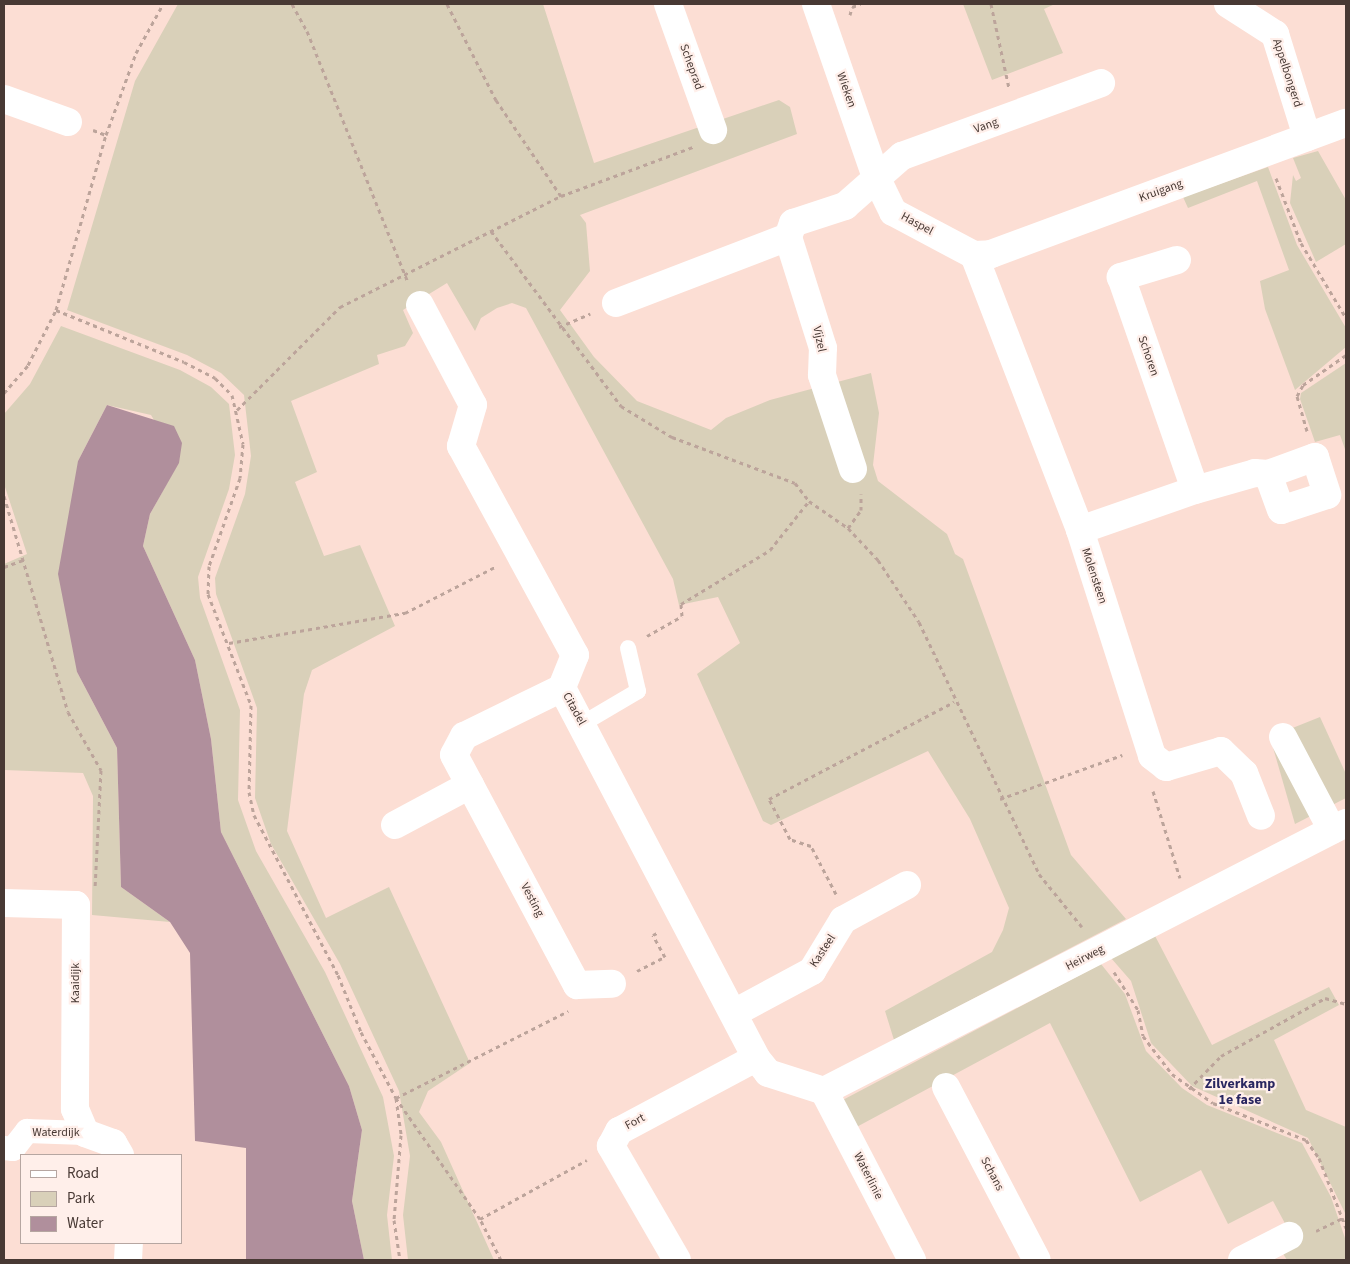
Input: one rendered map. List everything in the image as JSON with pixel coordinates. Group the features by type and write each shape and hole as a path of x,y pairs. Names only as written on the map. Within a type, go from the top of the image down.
{"street":[{"name":"Scheprad","path":"668,4 713,130"},
{"name":"Wieken","path":"816,4 876,177"},
{"name":"Appelbongerd","path":"1239,6 1275,34 1307,137"},
{"name":"Vang","path":"876,177 902,156 1101,83"},
{"path":"4,99 68,122"},
{"name":"Kruigang","path":"974,255 991,254 1346,123"},
{"path":"616,302 788,237 793,223 845,206 876,177"},
{"name":"Haspel","path":"876,177 893,212 974,255"},
{"name":"Vijzel","path":"788,237 824,348 822,375 853,469"},
{"name":"Molensteen","path":"974,255 1080,530 1151,751"},
{"name":"Schoren","path":"1177,260 1122,277 1195,490"},
{"name":"Citadel","path":"420,305 473,404 461,446 575,655 562,688 685,919 756,1058"},
{"path":"1080,530 1195,490 1255,473 1268,474 1315,458 1328,495 1281,510 1268,474"},
{"name":"Vesting","path":"562,688 464,736 454,755 577,985"},
{"path":"1283,737 1339,827"},
{"path":"1151,751 1166,767 1221,750 1244,773 1260,816"},
{"path":"395,825 470,785"},
{"name":"Heirweg","path":"824,1091 1339,827"},
{"name":"Kasteel","path":"734,1014 812,971 848,917 907,885"},
{"path":"4,903 76,905"},
{"name":"Kaaidijk","path":"76,905 76,1109 85,1133"},
{"path":"577,985 612,984"},
{"path":"756,1058 768,1072 824,1091"},
{"name":"Fort","path":"611,1146 619,1131 756,1058"},
{"name":"Schans","path":"946,1087 1038,1260"},
{"name":"Waterlinie","path":"824,1091 912,1260"},
{"name":"Waterdijk","path":"4,1148 13,1149 27,1132 85,1133"},
{"path":"85,1133 113,1143 119,1154"},
{"path":"611,1146 677,1260"},
{"path":"1242,1260 1290,1236"},
{"path":"128,1260 129,1244"}],"lane":[{"path":"582,724 638,691 628,648"}],"path":[{"path":"4,393 28,365 56,310 106,135 136,53 163,4"},
{"path":"292,4 307,30 404,274"},
{"path":"447,4 496,100 561,196"},
{"path":"991,4 1001,68 1019,114"},
{"path":"237,410 340,307 561,196 706,142 713,130"},
{"path":"1268,151 1301,243 1346,318"},
{"path":"491,232 559,327 621,406 644,423 778,474 795,483 809,501 848,528 878,560 919,622 1000,799 1039,874 1102,949 1138,1010 1143,1036 1157,1058 1189,1089 1213,1103 1306,1140 1319,1158 1346,1228"},
{"path":"559,327 616,302"},
{"path":"56,310 215,378 232,395 237,410 242,444 240,478 209,566 208,594 229,643 250,705 249,792 254,816 338,975 361,1032 396,1098 480,1219 501,1260"},
{"path":"1315,458 1297,396 1303,385 1346,354"},
{"path":"848,528 860,510 862,492 853,469"},
{"path":"4,496 26,559 68,712 101,770 97,885 76,905"},
{"path":"628,648 682,616 681,604 770,550 809,501"},
{"path":"229,643 405,613 520,554"},
{"path":"4,567 26,559"},
{"path":"848,917 811,846 790,838 770,799 954,702"},
{"path":"1000,799 1151,751 1150,781 1188,905"},
{"path":"612,984 665,957 654,935 685,919"},
{"path":"396,1098 577,1006 577,985"},
{"path":"1189,1089 1220,1056 1325,998 1346,1004"},
{"path":"396,1098 401,1135 394,1220 400,1260"},
{"path":"480,1219 611,1146"}],"green space":[{"path":"178,4 543,4 594,163 779,100 790,107 797,134 580,215 586,223 590,271 560,310 594,357 637,401 711,430 726,418 770,400 871,373 879,413 873,465 878,481 947,534 955,554 963,559 1071,855 1126,919 894,1040 885,1011 992,952 1003,930 1009,908 970,819 928,751 771,825 763,821 697,674 740,643 718,597 679,605 673,579 526,308 512,303 497,308 481,318 475,331 447,283 403,310 413,333 405,346 377,355 379,364 291,401 317,472 295,482 324,556 360,545 395,626 312,670 304,694 287,831 326,918 389,887 470,1063 428,1091 419,1112 441,1142 494,1260 408,1260 403,1215 410,1156 399,1091 340,964 271,844 255,798 257,708 216,594 215,578 245,494 251,456 244,395 221,373 187,355 67,310 135,81"},
{"path":"963,4 1055,4 1044,9 1063,53 992,80"},
{"path":"1318,151 1346,200 1346,244 1316,262 1290,203 1293,175 1296,181 1301,178 1293,158"},
{"path":"1268,167 1297,245 1346,328 1346,347 1295,390 1265,309 1260,281 1289,270 1257,181 1188,208 1183,197"},
{"path":"61,326 180,370 211,387 229,404 235,455 229,489 198,577 200,598 240,710 238,800 256,851 325,972 383,1097 394,1156 387,1215 392,1260 364,1260 352,1201 362,1130 349,1086 221,832 211,739 195,660 143,546 150,514 179,462 151,415 107,405 78,461 77,672 117,748 121,887 170,922 92,915 93,796 83,773 4,770 4,564 27,554 4,484 4,414 30,384"},
{"path":"1346,363 1346,452 1340,435 1315,442 1300,399 1301,393"},
{"path":"1320,717 1346,774 1346,798 1295,824 1270,737"},
{"path":"1153,932 1212,1045 1329,987 1339,1005 1274,1040 1306,1110 1346,1127 1346,1215 1308,1138 1192,1086 1151,1043 1131,981 1111,958"},
{"path":"1101,964 1125,994 1146,1051 1182,1088 1207,1105 1302,1143 1331,1197 1346,1241 1346,1260 1287,1260 1282,1252 1296,1244 1273,1201 1228,1224 1201,1170 1140,1202 1050,1023 851,1130 837,1103"}],"water":[{"path":"107,405 174,426 182,443 179,463 150,514 143,546 195,660 211,739 221,832 349,1086 362,1130 352,1201 364,1260 246,1260 246,1148 195,1141 190,953 170,922 121,887 117,748 77,672 58,574 78,461"}],"district":[{"name":"Zilverkamp 1e fase","path":"1240,1092"}]}
